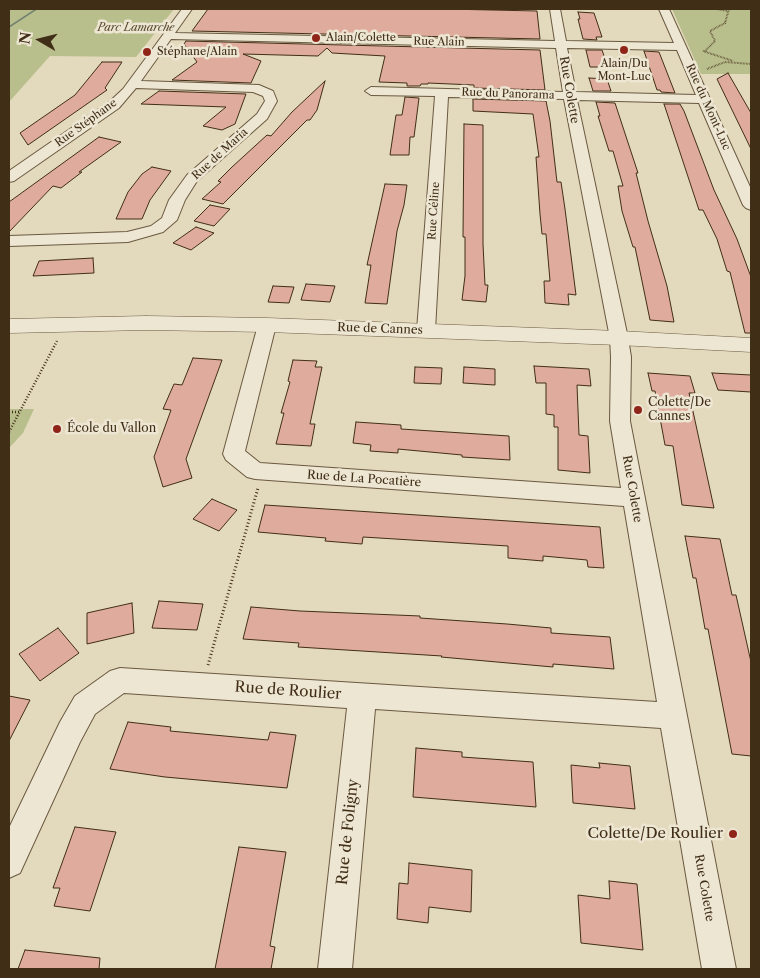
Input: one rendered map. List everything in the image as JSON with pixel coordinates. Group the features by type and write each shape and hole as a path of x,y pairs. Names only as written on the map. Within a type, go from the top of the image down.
{"street":[{"name":"Rue Stéphane","path":"9,178 108,110 132,84 187,9"},
{"name":"Rue Colette","path":"555,9 570,96 619,338 622,357 620,422 719,969"},
{"name":"Rue du Mont-Luc","path":"664,9 751,205"},
{"name":"Rue Alain","path":"167,36 681,47"},
{"name":"Rue de Maria","path":"9,241 128,237 157,230 169,220 177,200 192,178 262,116 271,100 270,94 255,88 132,84"},
{"name":"Rue du Panorama","path":"371,91 704,99"},
{"name":"Rue Céline","path":"426,330 442,92"},
{"name":"Rue de Cannes","path":"9,326 146,323 267,325 426,330 751,345"},
{"name":"Rue de La Pocatière","path":"267,325 234,454 255,472 634,498"},
{"name":"Rue de Roulier","path":"9,862 70,732 85,705 120,680 674,716"},
{"name":"Rue de Foligny","path":"335,969 362,695"}],"path":[{"path":"704,51 711,47 715,41 710,31 725,23 728,10 716,9"},
{"path":"681,47 704,51 736,62 751,64"},
{"path":"691,69 711,69 718,64 736,62"},
{"path":"9,432 65,325"},
{"path":"9,412 19,412"},
{"path":"202,685 263,472"}],"green space":[{"name":"Parc Lamarche","path":"9,9 174,9 136,57 50,56 9,102"},
{"path":"672,9 751,9 751,74 701,74"},
{"path":"9,409 34,409 23,433 9,448"}],"building":[{"path":"208,9 537,11 540,39 192,31"},
{"path":"578,12 594,13 602,37 596,37 597,40 583,39"},
{"path":"186,41 540,50 545,90 474,88 474,85 428,83 421,84 420,86 407,86 407,83 379,82 385,56 332,53 327,48 318,56 243,54 261,61 251,83 172,80 197,62 184,44"},
{"path":"586,50 602,50 608,67 590,67"},
{"path":"644,51 659,52 675,93 657,90"},
{"path":"102,62 122,62 105,88 107,90 28,145 20,133 75,95"},
{"path":"728,73 751,113 751,149 717,79"},
{"path":"589,78 607,79 611,91 593,91"},
{"path":"325,81 317,110 310,120 307,120 223,204 202,199 221,182 218,181 232,167 267,135 271,136 292,112"},
{"path":"159,91 246,94 235,124 222,130 203,126 226,107 141,104"},
{"path":"405,97 419,98 414,137 410,137 409,155 390,155 396,115 402,115"},
{"path":"473,99 546,101 557,182 561,182 576,295 568,294 569,305 545,303 544,281 550,281 546,234 542,234 536,157 539,157 533,114 473,111"},
{"path":"596,102 615,103 638,173 636,173 667,286 674,322 650,320 635,247 633,247 622,211 618,186 623,186 613,151 609,151 598,116 600,116"},
{"path":"664,104 680,104 684,111 714,190 737,239 751,277 751,333 745,333 730,272 727,271 717,239 703,210 699,210"},
{"path":"464,124 483,125 483,244 485,285 488,285 486,302 462,300 465,276 465,237 463,237"},
{"path":"99,137 121,142 79,172 82,172 61,188 53,186 9,232 9,202"},
{"path":"152,167 171,171 150,200 142,219 116,219 128,192 142,174"},
{"path":"385,184 407,185 404,205 397,231 387,304 365,303 371,265 367,265"},
{"path":"210,205 230,209 214,226 194,221"},
{"path":"196,227 214,233 191,250 173,243"},
{"path":"93,258 94,273 33,276 39,261"},
{"path":"306,284 335,286 330,302 301,300"},
{"path":"273,286 294,287 289,303 268,302"},
{"path":"193,358 222,360 186,459 192,478 163,487 154,457 171,410 163,409 174,384 182,385"},
{"path":"293,360 317,361 315,367 322,367 310,424 315,424 311,446 276,444 284,413 281,413 290,382 288,381"},
{"path":"534,366 589,369 591,386 577,385 579,435 588,436 590,473 558,470 558,427 554,427 554,415 546,414 546,383 536,383"},
{"path":"415,367 442,368 441,384 414,383"},
{"path":"464,367 495,369 495,385 463,383"},
{"path":"648,373 690,376 695,393 689,393 714,508 682,505 673,446 665,445 655,391 652,391"},
{"path":"712,373 751,375 751,392 718,390"},
{"path":"356,422 401,425 401,429 509,436 510,460 462,457 462,455 398,449 398,453 370,451 371,445 353,443"},
{"path":"212,499 237,510 219,531 193,519"},
{"path":"265,505 600,527 604,568 588,567 587,560 543,556 543,561 508,558 508,546 363,537 362,544 325,541 326,538 258,532"},
{"path":"685,536 720,539 732,595 736,595 751,662 751,756 732,754 708,629 705,629 696,578 693,578"},
{"path":"159,601 203,604 197,630 152,628"},
{"path":"132,603 134,633 87,644 87,613"},
{"path":"251,607 420,616 420,618 551,628 551,633 610,637 614,669 553,664 553,667 442,656 298,647 299,643 243,639"},
{"path":"58,628 79,653 40,681 19,654"},
{"path":"9,696 30,700 9,741"},
{"path":"128,722 171,727 170,731 268,740 270,732 296,735 287,788 165,777 110,769"},
{"path":"416,748 462,752 462,757 533,762 536,807 413,797"},
{"path":"599,763 630,766 635,809 573,803 571,765 600,768"},
{"path":"75,827 116,832 90,911 54,906 60,888 53,888"},
{"path":"239,847 286,852 270,946 275,947 271,969 215,969"},
{"path":"409,863 472,870 471,912 429,907 428,923 397,919 399,883 408,884"},
{"path":"609,881 637,884 643,950 581,943 578,895 610,899"},
{"path":"25,950 100,958 99,969 18,969"}],"waterway":[{"path":"9,27 37,9"}],"place":[{"name":"Alain/Colette","path":"316,38"},
{"name":"Alain/Du Mont-Luc","path":"624,50"},
{"name":"Stéphane/Alain","path":"147,52"},
{"name":"Colette/De Cannes","path":"638,410"},
{"name":"École du Vallon","path":"57,429"},
{"name":"Colette/De Roulier","path":"733,834"}]}
